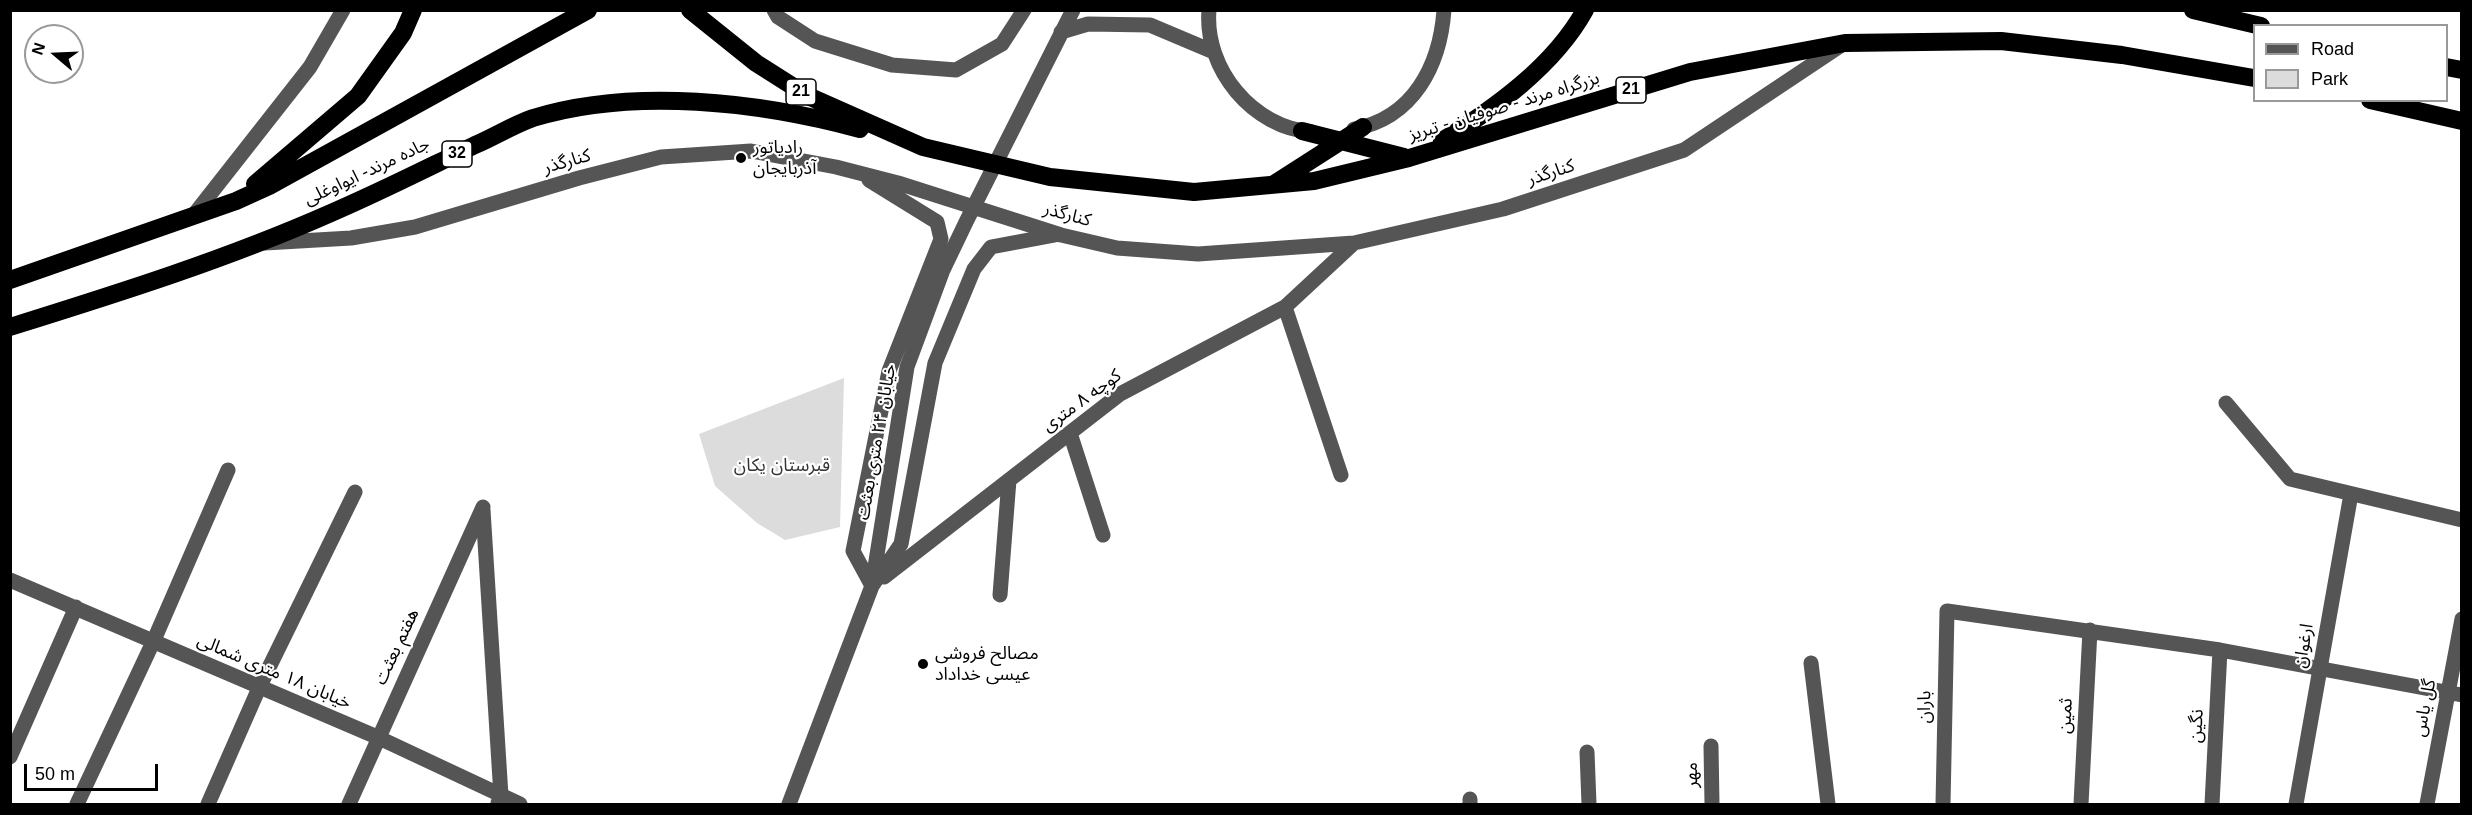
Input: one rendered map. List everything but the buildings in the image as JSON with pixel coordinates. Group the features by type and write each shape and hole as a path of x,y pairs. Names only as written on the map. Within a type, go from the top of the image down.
{"highway":[{"path":"236,201 358,96 403,33 413,10"},
{"name":"جاده مرند- ایواوغلی","path":"10,280 236,201 269,186 588,10"},
{"path":"1302,131 1409,158 1473,122 1527,78 1572,34 1585,10"},
{"path":"2193,10 2253,24"},
{"name":"21","path":"691,12 756,63 808,96 922,147"},
{"name":"بزرگراه مرند - صوفیان - تبریز","path":"922,147 1050,177 1194,192 1314,181 1409,158 1690,72 1845,43 2001,41 2122,55 2253,78"},
{"name":"جاده مرند- ایواوغلی","path":"10,327 169,277 253,244 330,213 532,119 602,105 668,101 731,104 824,119 922,147"},
{"path":"2379,102 2462,121"},
{"path":"1270,186 1363,127"}],"street":[{"path":"193,216 310,67 343,10"},
{"path":"774,10 778,17 815,41 892,65 956,70 1002,44 1024,10"},
{"name":"خیابان ۲۴ متری بعثت","path":"789,804 873,586 908,367 943,270 1073,10"},
{"path":"1209,10 1208,22 1214,52 1227,80 1247,104 1273,121 1302,131 1333,133 1363,127 1391,114 1415,94 1432,68 1442,39 1444,10"},
{"path":"1061,32 1088,24 1150,25 1214,52"},
{"name":"کنارگذر","path":"253,244 351,238 415,227 579,178 661,158 751,151 898,183 1024,224 1117,248 1198,254 1354,243 1503,209 1684,150 1845,43"},
{"path":"859,173 937,222 940,239 889,371 855,539 853,550 873,586 901,544 935,363 974,269 991,247 1061,234"},
{"name":"کوچه ۸ متری","path":"873,586 1120,394 1285,307 1354,243"},
{"path":"1285,307 1341,475"},
{"path":"2226,403 2290,480 2462,520"},
{"path":"1070,433 1103,535"},
{"path":"77,804 154,640 228,470"},
{"path":"1000,594 1008,480"},
{"path":"208,804 259,688 355,492"},
{"name":"ارغوان","path":"2296,804 2351,494"},
{"name":"هفتم بعثت","path":"349,804 377,737 483,507 499,800"},
{"name":"خیابان ۱۸ متری شمالی","path":"11,583 154,640 259,688 377,737 499,800 520,804"},
{"path":"10,757 76,608"},
{"name":"باران","path":"1943,804 1947,611 2090,630"},
{"name":"گل یاس","path":"2427,804 2455,694 2462,619"},
{"path":"2090,630 2220,650 2455,694"},
{"name":"ثمین","path":"2081,804 2090,630"},
{"name":"نگین","path":"2212,804 2220,650"},
{"path":"1811,663 1828,804"},
{"name":"مهر","path":"1711,746 1712,804"},
{"path":"1587,752 1588,804"},
{"path":"783,804 796,785"},
{"path":"795,804 796,785"}],"green space":[{"name":"قبرستان یکان","path":"844,378 840,527 785,540 757,523 715,486 699,434"}],"place":[{"name":"رادیاتور آذربایجان","path":"741,158"},
{"name":"مصالح فروشی عیسی خداداد","path":"923,664"}]}
